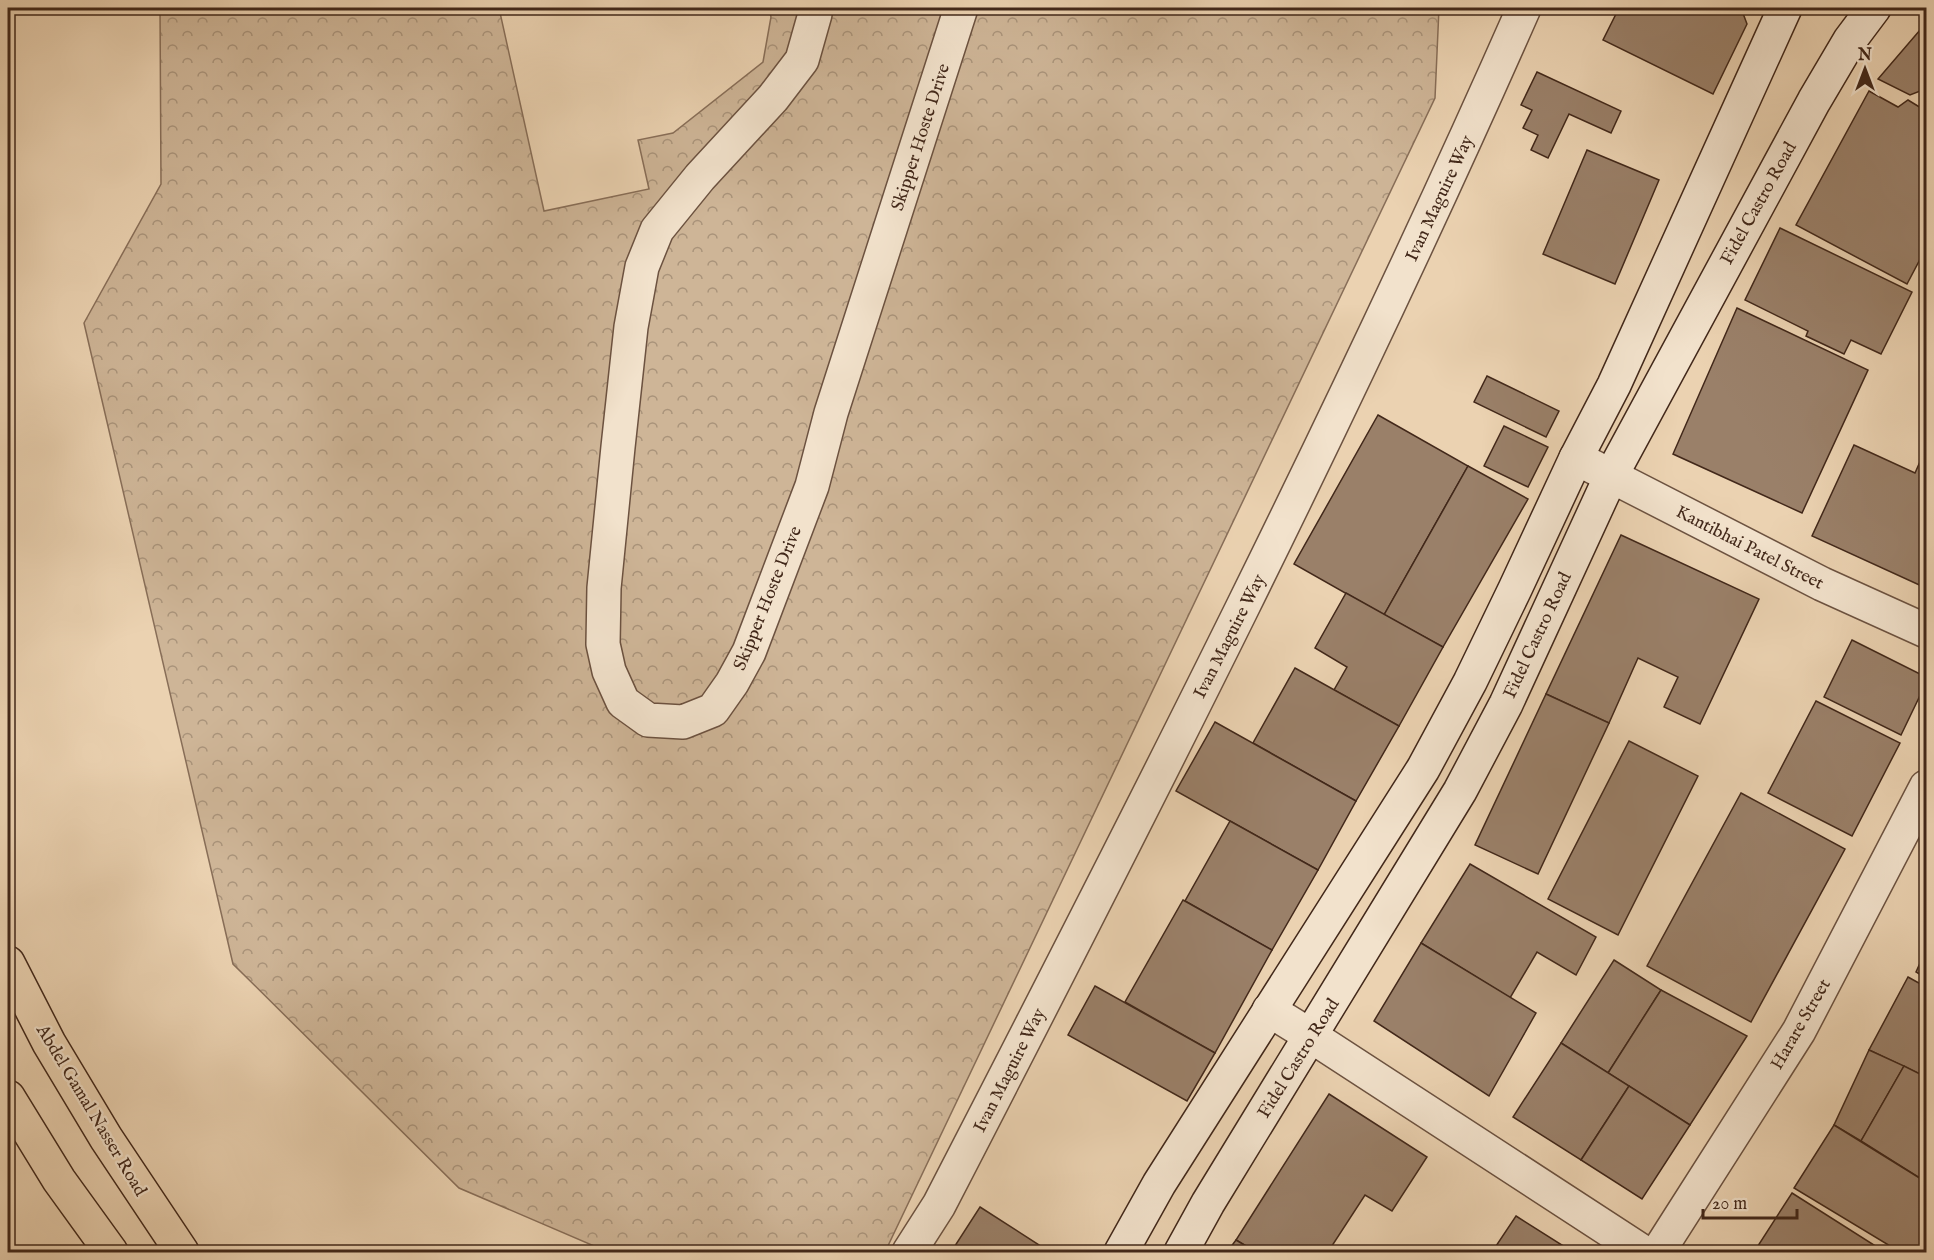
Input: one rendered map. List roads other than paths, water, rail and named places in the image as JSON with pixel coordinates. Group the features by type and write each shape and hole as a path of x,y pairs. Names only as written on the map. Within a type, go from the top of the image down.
{"highway":[{"name":"Abdel Gamal Nasser Road","path":"8,963 49,1043 106,1138 182,1252"},
{"path":"8,1097 59,1180 111,1252"}],"street":[{"name":"Skipper Hoste Drive","path":"814,8 815,14 802,60 773,98 700,177 657,230 642,267 631,327 617,458 604,588 603,644 609,671 623,702 648,720 683,722 713,710 732,683 749,652 812,486 831,413 961,8"},
{"name":"Ivan Maguire Way","path":"909,1252 944,1195 1245,606 1395,293 1524,8"},
{"path":"1121,1252 1159,1184 1423,769 1490,641 1576,458 1614,385 1785,8"},
{"name":"Fidel Castro Road","path":"1181,1252 1208,1203 1460,791 1506,704 1611,476 1814,101 1850,40 1874,8"},
{"name":"Kantibhai Patel Street","path":"1576,458 1822,584 1926,631"},
{"name":"Harare Street","path":"1658,1252 1799,1031 1926,787"},
{"path":"1269,1010 1643,1252"}]}
